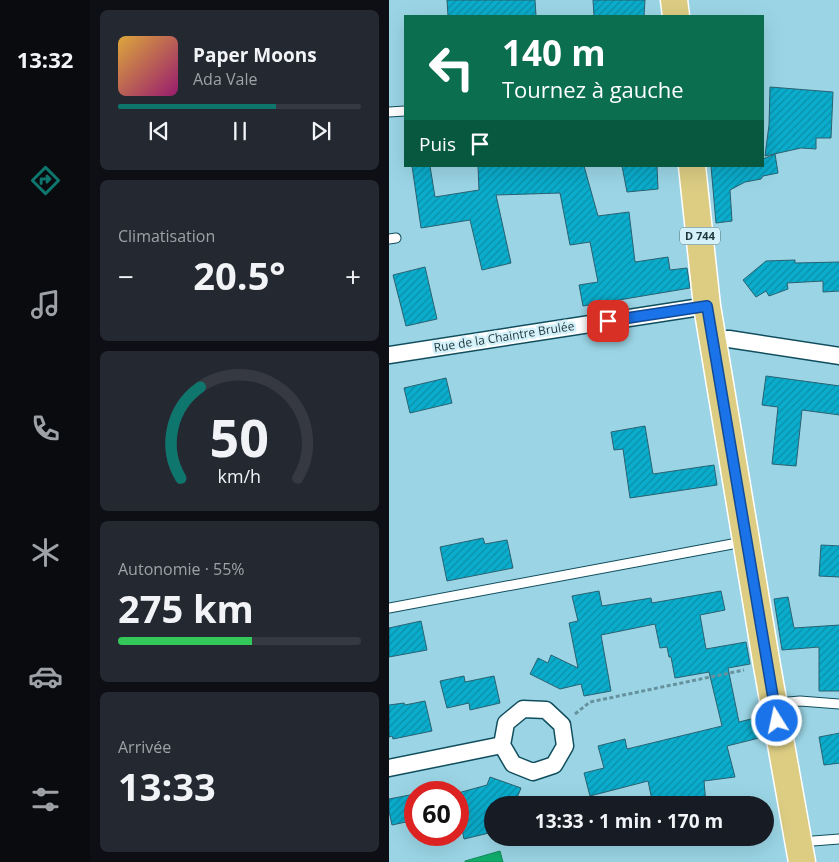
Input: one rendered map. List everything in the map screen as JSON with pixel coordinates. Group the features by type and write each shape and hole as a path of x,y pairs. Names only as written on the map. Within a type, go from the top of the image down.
{"main road":[{"path":"674,0 676,15"},
{"name":"D 744","path":"692,167 707,306 773,704 800,852"}],"street":[{"name":"Rue de la Chaintre Brulée","path":"389,355 707,306"},
{"path":"713,339 729,339 839,356"},
{"path":"523,710 546,710 562,725 565,746 554,765 533,772 513,764 502,745 506,723 523,710"},
{"path":"389,768 502,745"}],"lane":[{"path":"389,112 404,111"},
{"path":"389,608 746,542"},
{"path":"773,704 800,701 839,704"},
{"path":"800,852 839,839"}],"path":[{"path":"562,725 590,702 767,666"}],"shaded area":[{"path":"500,851 503,862 465,862 465,861"}],"building":[{"path":"447,0 535,0 536,15 448,15"},
{"path":"593,0 645,0 644,15 594,15"},
{"path":"770,87 833,92 831,138 816,138 816,149 801,148 765,156 769,125"},
{"path":"775,154 778,173 745,182 730,190 732,221 716,223 711,167 764,167 764,159"},
{"path":"412,167 430,167 435,197 479,190 478,167 584,167 598,216 629,212 635,262 668,257 670,270 687,268 690,288 583,306 579,285 598,282 590,242 570,245 560,193 496,195 511,263 482,270 470,220 421,228"},
{"path":"622,167 657,167 658,189 627,192"},
{"path":"795,260 795,263 840,262 840,291 823,292 823,281 787,283 788,289 769,296 766,291 756,297 743,280 766,261"},
{"path":"425,267 437,319 406,326 393,275"},
{"path":"766,376 840,386 840,415 802,410 796,466 772,464 778,407 762,405"},
{"path":"446,378 452,403 410,413 404,388"},
{"path":"645,426 653,474 714,465 717,485 630,498 623,449 614,450 611,432"},
{"path":"483,538 485,544 507,540 513,568 447,581 440,547"},
{"path":"821,545 840,546 840,577 819,576"},
{"path":"599,591 602,606 651,598 652,603 721,591 725,610 700,615 706,649 746,642 750,664 728,668 739,722 759,717 763,737 727,746 735,777 704,781 705,796 651,796 648,781 590,796 584,773 604,768 598,746 625,739 627,749 722,726 709,672 675,678 667,647 660,648 655,624 601,635 611,691 584,696 581,684 560,689 530,674 538,658 548,663 551,655 578,668 569,623 578,621 572,596"},
{"path":"788,597 794,628 840,625 840,691 819,691 819,647 782,650 774,599"},
{"path":"421,621 427,650 389,657 389,628"},
{"path":"464,676 465,682 494,676 500,703 470,710 469,703 447,708 440,681"},
{"path":"425,701 432,731 393,739 392,736 389,737 389,705 404,703 405,705"},
{"path":"840,733 840,763 824,765 819,737"},
{"path":"490,777 521,788 518,796 484,796 484,834 469,838 469,790 487,785"},
{"path":"404,796 404,822 392,825 389,799"}],"route":[{"path":"608,321 707,306 777,721"}]}
